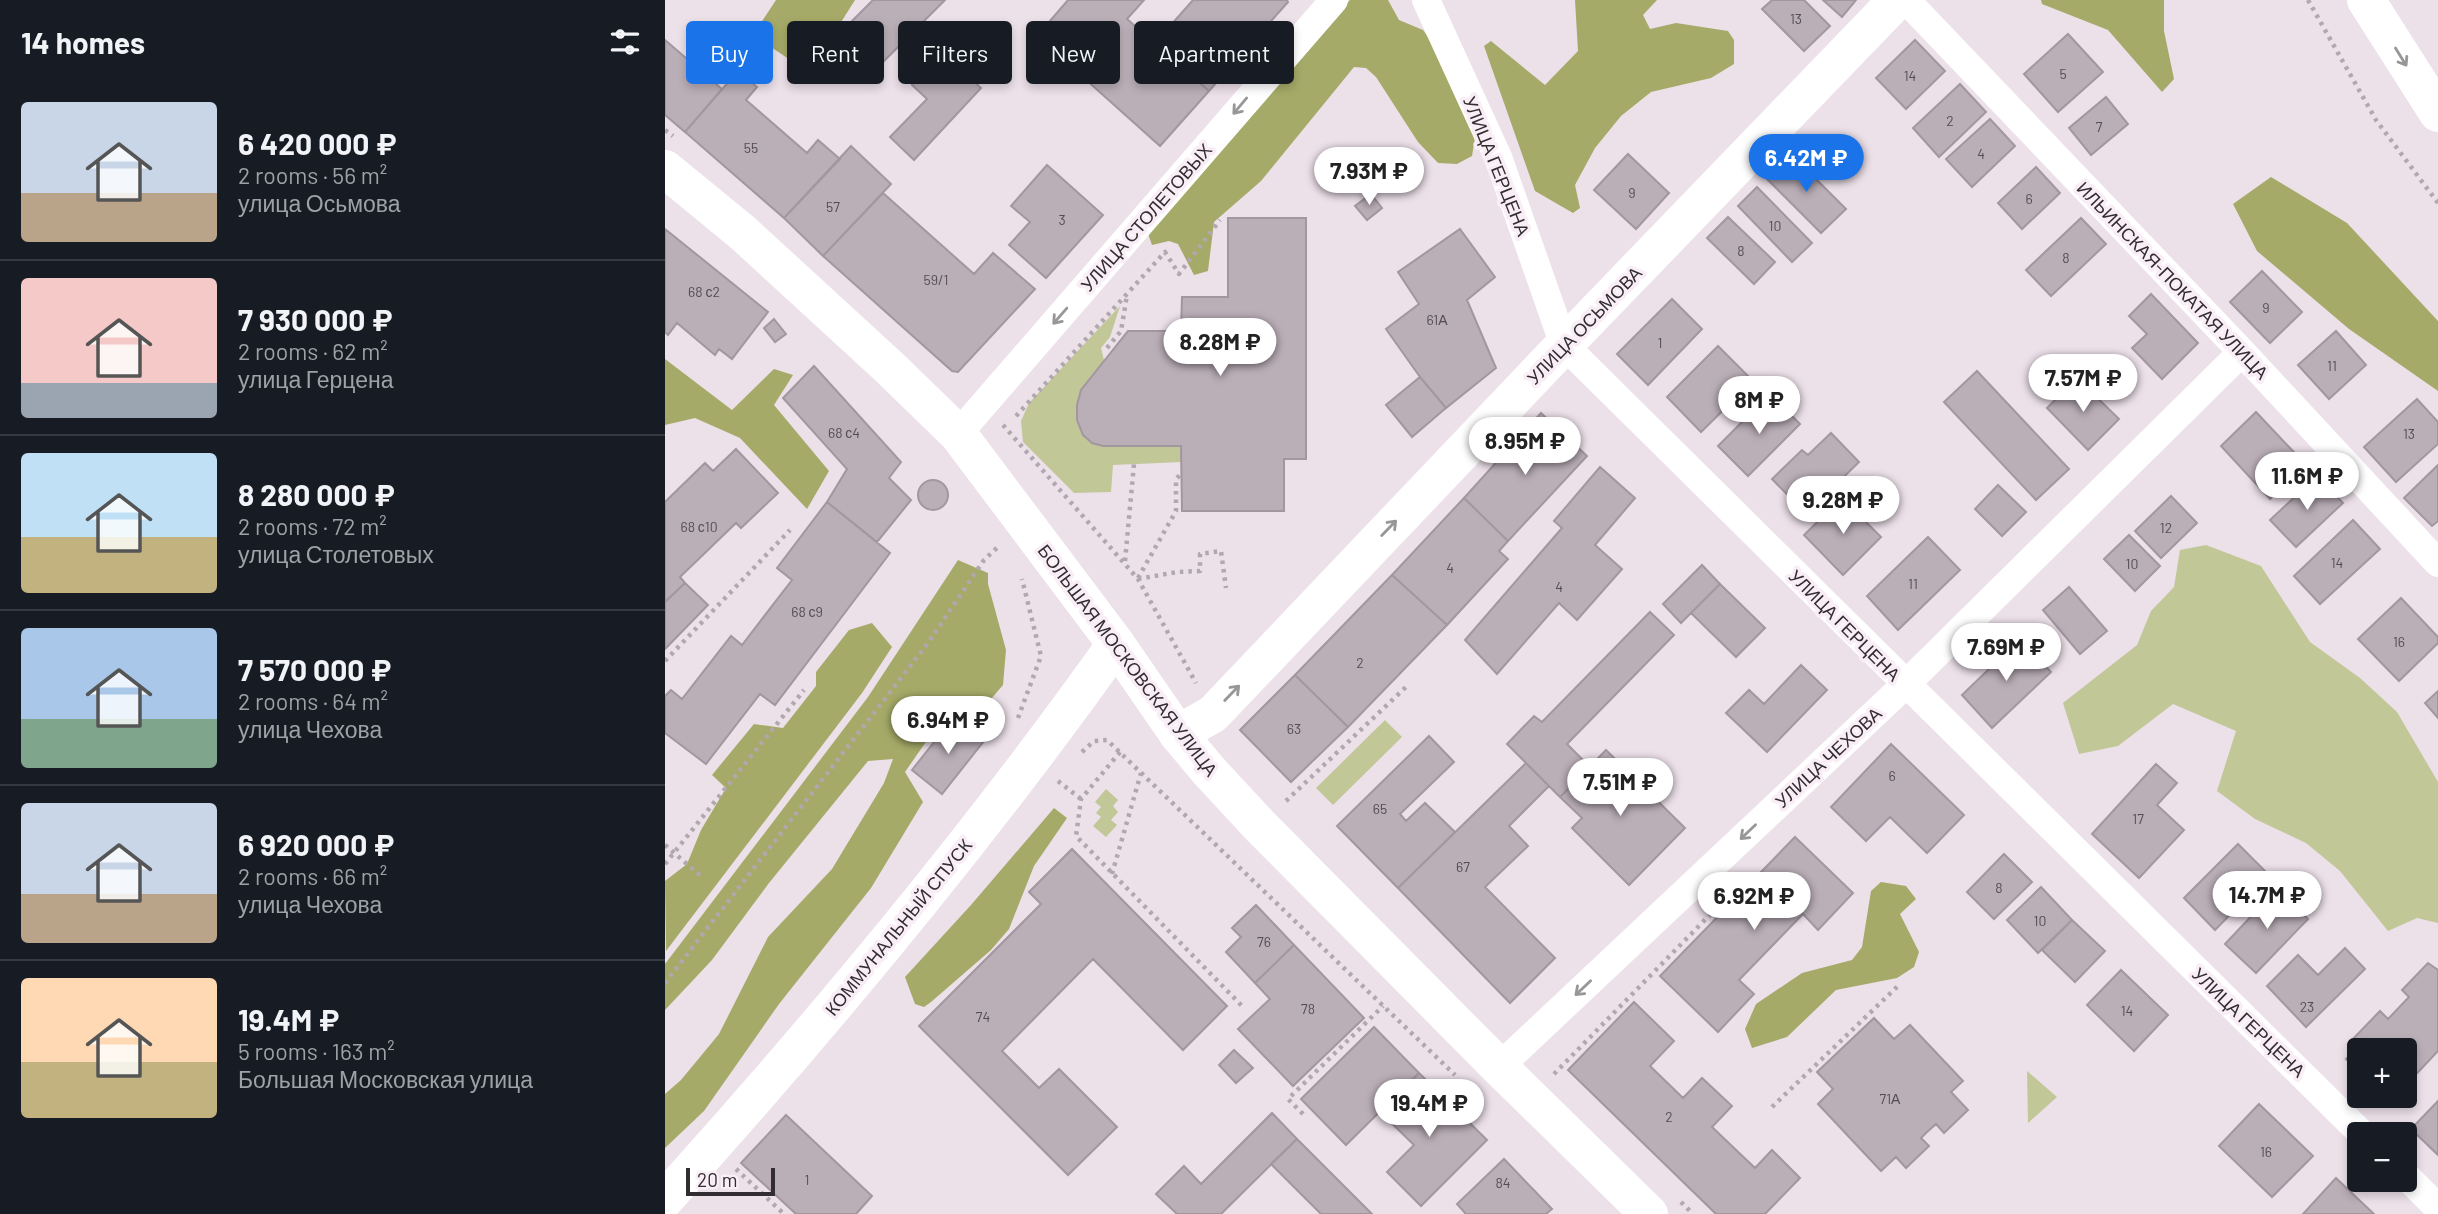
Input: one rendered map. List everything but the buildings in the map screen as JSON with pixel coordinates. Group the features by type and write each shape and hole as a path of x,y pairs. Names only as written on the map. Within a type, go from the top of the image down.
{"main road":[{"name":"УЛИЦА ОСЬМОВА","path":"1178,734 1213,714 1564,345 1898,0"},
{"path":"2366,0 2438,113"},
{"name":"БОЛЬШАЯ МОСКОВСКАЯ УЛИЦА","path":"671,153 743,233 958,434 1116,644 1178,734 1209,772 1260,826 1511,1056 1662,1205"},
{"name":"КОММУНАЛЬНЫЙ СПУСК","path":"665,1199 748,1107 936,883 1060,724 1116,644"}],"street":[{"name":"УЛИЦА СТОЛЕТОВЫХ","path":"958,434 1334,0"},
{"name":"УЛИЦА ГЕРЦЕНА","path":"1426,0 1498,157 1564,345 2350,1122"},
{"name":"ИЛЬИНСКАЯ-ПОКАТАЯ УЛИЦА","path":"1906,0 2242,352 2438,563"},
{"name":"УЛИЦА ЧЕХОВА","path":"1511,1056 1905,685 2242,352"},
{"path":"2417,1187 2438,1208"}],"path":[{"path":"2308,0 2376,120 2438,203"},
{"path":"665,130 671,153"},
{"path":"1005,428 1165,252 1179,274 1220,220"},
{"path":"1107,348 1121,331 1127,292"},
{"path":"984,404 1138,579 1213,714"},
{"path":"1125,562 1134,464"},
{"path":"1138,579 1176,511 1176,479 1181,474"},
{"path":"665,661 790,530"},
{"path":"665,983 928,643 984,559 1003,541 1009,552"},
{"path":"1138,579 1200,571 1200,554 1221,551 1226,588"},
{"path":"1018,718 1041,656 1019,572"},
{"path":"1286,801 1407,686"},
{"path":"665,864 804,690"},
{"path":"1107,740 1464,1084"},
{"path":"1120,752 1081,799 1076,836 1244,1008"},
{"path":"1112,874 1142,772"},
{"path":"1054,779 1081,799"},
{"path":"1278,792 1296,811"},
{"path":"665,845 701,876"},
{"path":"1553,1074 1747,877"},
{"path":"1772,1107 1900,984"},
{"path":"1303,1114 1288,1099 1383,1006"},
{"path":"1511,1056 1553,1074 1562,1084"},
{"path":"729,1162 784,1214"},
{"path":"1662,1205 1693,1214"}],"green space":[{"path":"776,0 855,0 842,21 787,21 787,58 773,48 773,21 762,21"},
{"path":"1350,0 1388,0 1399,20 1423,30 1433,44 1476,132 1472,156 1457,164 1438,163 1418,142 1376,77 1366,68 1354,67 1261,181 1214,222 1208,271 1194,275 1178,244 1169,241 1152,245 1146,228 1275,84 1294,84 1294,63"},
{"path":"1575,0 1657,0 1643,15 1650,29 1676,23 1728,31 1734,40 1734,64 1711,78 1651,92 1621,116 1595,148 1575,185 1580,208 1573,213 1535,191 1484,46 1491,41 1545,85 1578,51"},
{"path":"2041,0 2164,0 2164,31 2174,79 2162,92 2108,30 2042,4"},
{"path":"2271,177 2347,223 2438,321 2438,391 2349,329 2257,251 2233,204"},
{"path":"1120,306 1110,337 1101,348 1104,360 1086,383 1078,400 1079,425 1087,438 1103,446 1181,446 1181,462 1113,465 1111,492 1074,493 1023,442 1021,421 1029,403"},
{"path":"665,359 732,410 774,369 793,375 774,405 829,471 807,509 740,438 695,418 665,425"},
{"path":"2206,545 2261,566 2310,642 2360,678 2397,712 2438,782 2438,923 2417,918 2388,931 2340,871 2306,843 2255,819 2217,791 2236,731 2173,704 2118,746 2079,754 2063,703 2137,645 2151,611 2174,587 2180,550"},
{"path":"958,560 988,573 988,584 1006,650 1003,685 974,719 948,710 905,772 923,802 871,888 779,1004 704,1111 665,1148 665,1094 681,1080 719,1034 768,937 832,869 884,783 893,759 868,761 769,883 712,960 665,1010 665,964 868,697"},
{"path":"872,623 892,647 862,693 666,951 665,881 687,864 701,830 726,788 712,775 754,724 783,728 816,686 816,672 849,630"},
{"path":"1385,720 1402,737 1333,805 1316,788"},
{"path":"1106,789 1118,800 1113,806 1118,812 1111,820 1117,825 1106,837 1093,826 1101,817 1096,813 1101,807 1095,802"},
{"path":"1054,808 1067,818 1034,866 1009,929 991,950 931,1002 924,1007 915,1004 905,977"},
{"path":"1881,882 1906,886 1916,899 1900,914 1919,952 1914,967 1897,978 1836,990 1787,1037 1752,1048 1745,1029 1756,1004 1802,973 1852,960 1862,947 1871,891"},
{"path":"2027,1071 2057,1097 2028,1123"}]}
